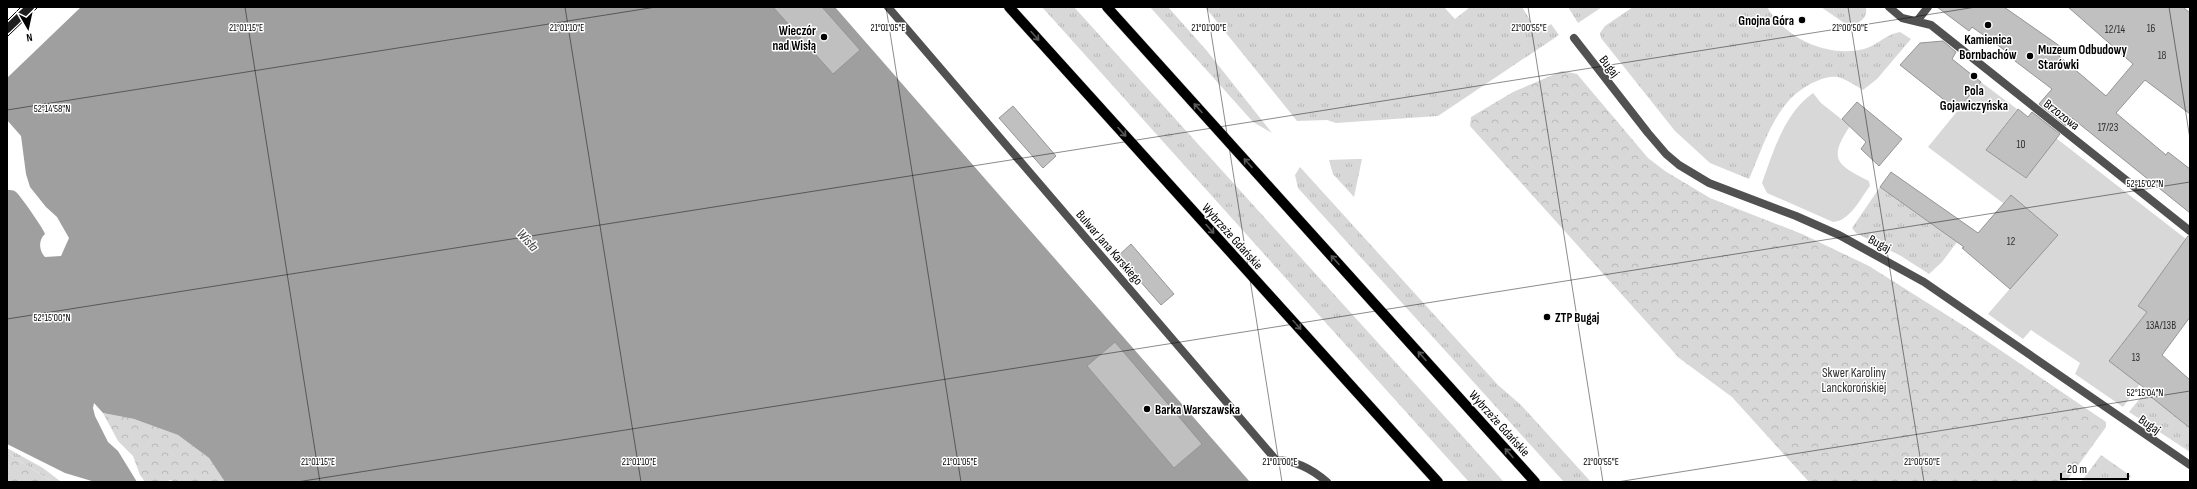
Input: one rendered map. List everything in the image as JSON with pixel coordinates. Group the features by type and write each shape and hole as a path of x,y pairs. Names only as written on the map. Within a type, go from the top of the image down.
{"main road":[{"path":"7,29 30,7"},
{"name":"Wybrzeże Gdańskie","path":"1009,7 1438,482"},
{"name":"Wybrzeże Gdańskie","path":"1107,7 1535,482"}],"street":[{"name":"Bulwar Jana Karskiego","path":"888,7 1276,460 1296,463 1310,469 1327,482"},
{"name":"Brzozowa","path":"1889,7 1902,18 1931,25 2190,231"},
{"path":"1917,21 1928,7"},
{"name":"Bugaj","path":"1574,38 1648,133 1666,154 1679,165 1709,183 1796,216 1882,258 1924,282 2190,465"}],"green space":[{"path":"1042,7 1074,7 1504,482 1469,482"},
{"path":"1150,7 1168,7 1207,51 1272,133 1253,122"},
{"path":"1205,7 1444,7 1455,19 1470,7 1522,7 1538,33 1551,24 1559,35 1438,116 1336,123 1327,120 1297,121"},
{"path":"1568,7 1602,7 1578,23"},
{"path":"1633,7 1767,7 1785,28 1797,37 1822,48 1836,51 1864,49 1874,45 1890,35 1900,32 1911,39 1877,79 1863,90 1841,78 1830,77 1819,80 1803,88 1791,98 1774,122 1749,179 1710,163 1675,131 1601,38 1600,33 1605,26"},
{"path":"1821,7 1866,7 1866,11 1864,18 1855,24 1847,25"},
{"name":"Skwer Karoliny Lanckorońskiej","path":"1562,71 1577,74 1648,158 1665,171 1710,198 1802,234 1869,266 1972,331 2106,422 2106,427 2066,482 1809,482 1732,397 1679,358 1470,126 1471,117 1513,92"},
{"path":"1981,82 2017,109 1986,150 2025,178 2056,138 2186,239 2165,268 2190,286 2190,317 2188,320 2150,291 2138,306 2147,312 2109,361 2140,384 2123,407 2075,374 2080,363 2031,330 2023,339 1988,314 2057,234 2011,195 2003,203 1928,147"},
{"path":"1813,93 1821,103 1850,126 1839,147 1839,160 1843,166 1869,181 1870,186 1850,214 1839,221 1833,222 1767,193 1762,183 1787,122 1794,111"},
{"path":"1362,159 1354,197 1333,174 1329,160"},
{"path":"1300,167 1498,385 1521,405 1591,482 1564,482 1298,188 1295,175"},
{"path":"1880,187 1957,242 1942,262 1929,274 1901,256 1856,233 1852,228"},
{"path":"2145,392 2190,428 2190,452 2129,412"},
{"path":"103,413 134,419 178,435 209,458 225,482 178,482 169,480 169,482 145,482 140,475 133,456 118,441"},
{"path":"7,448 43,468 60,481 67,482 53,482 7,453"},
{"path":"7,453 53,482 7,482"},
{"path":"2101,455 2131,476 2126,482 2081,482"}],"water":[{"name":"Wisła","path":"7,7 835,7 1250,482 225,482 209,458 178,435 134,419 103,413 94,403 93,408 95,416 108,442 118,451 137,482 95,482 65,473 7,444 7,190 16,192 44,231 45,234 41,239 40,246 41,252 45,257 61,256 69,238 57,217 46,207 30,187 26,174 21,136 7,120"}],"pier":[{"path":"7,7 81,7 7,78"}],"building":[{"name":"Wieczór nad Wisłą","path":"773,7 822,7 860,50 833,74"},
{"path":"1937,7 2004,7 2064,49 2059,56 2106,96 2133,64 2068,7 2183,7 2190,13 2190,114 2145,80 2116,113 2166,155 2168,152 2190,169 2190,213 2072,118 2066,126 2039,104 2052,89 2015,61 2016,59 1999,46 1972,27 1969,31"},
{"path":"1943,41 1956,52 1952,59 1981,82 1957,110 1900,65 1920,43"},
{"path":"1857,102 1902,139 1879,166 1861,149 1866,142 1842,119"},
{"path":"1013,106 1056,156 1043,168 999,118"},
{"path":"2018,109 2028,117 2032,112 2060,134 2026,178 1986,150"},
{"path":"1891,172 1978,233 2011,195 2058,235 2010,289 1962,248 1964,247 1880,187"},
{"path":"2188,236 2190,236 2190,317 2162,355 2190,380 2190,428 2145,392 2147,390 2109,361 2147,312 2138,306"},
{"path":"1131,244 1174,294 1161,305 1118,256"},
{"path":"1115,342 1202,444 1174,468 1087,366"}],"tram line":[{"path":"7,21 21,7"},
{"path":"7,37 38,7"}],"place":[{"name":"Gnojna Góra","path":"1802,20"},
{"name":"Kamienica Bornbachów","path":"1988,25"},
{"name":"Wieczór nad Wisłą","path":"824,37"},
{"name":"Muzeum Odbudowy Starówki","path":"2030,56"},
{"name":"Pola Gojawiczyńska","path":"1974,76"},
{"name":"ZTP Bugaj","path":"1547,317"},
{"name":"Barka Warszawska","path":"1147,409"}]}
